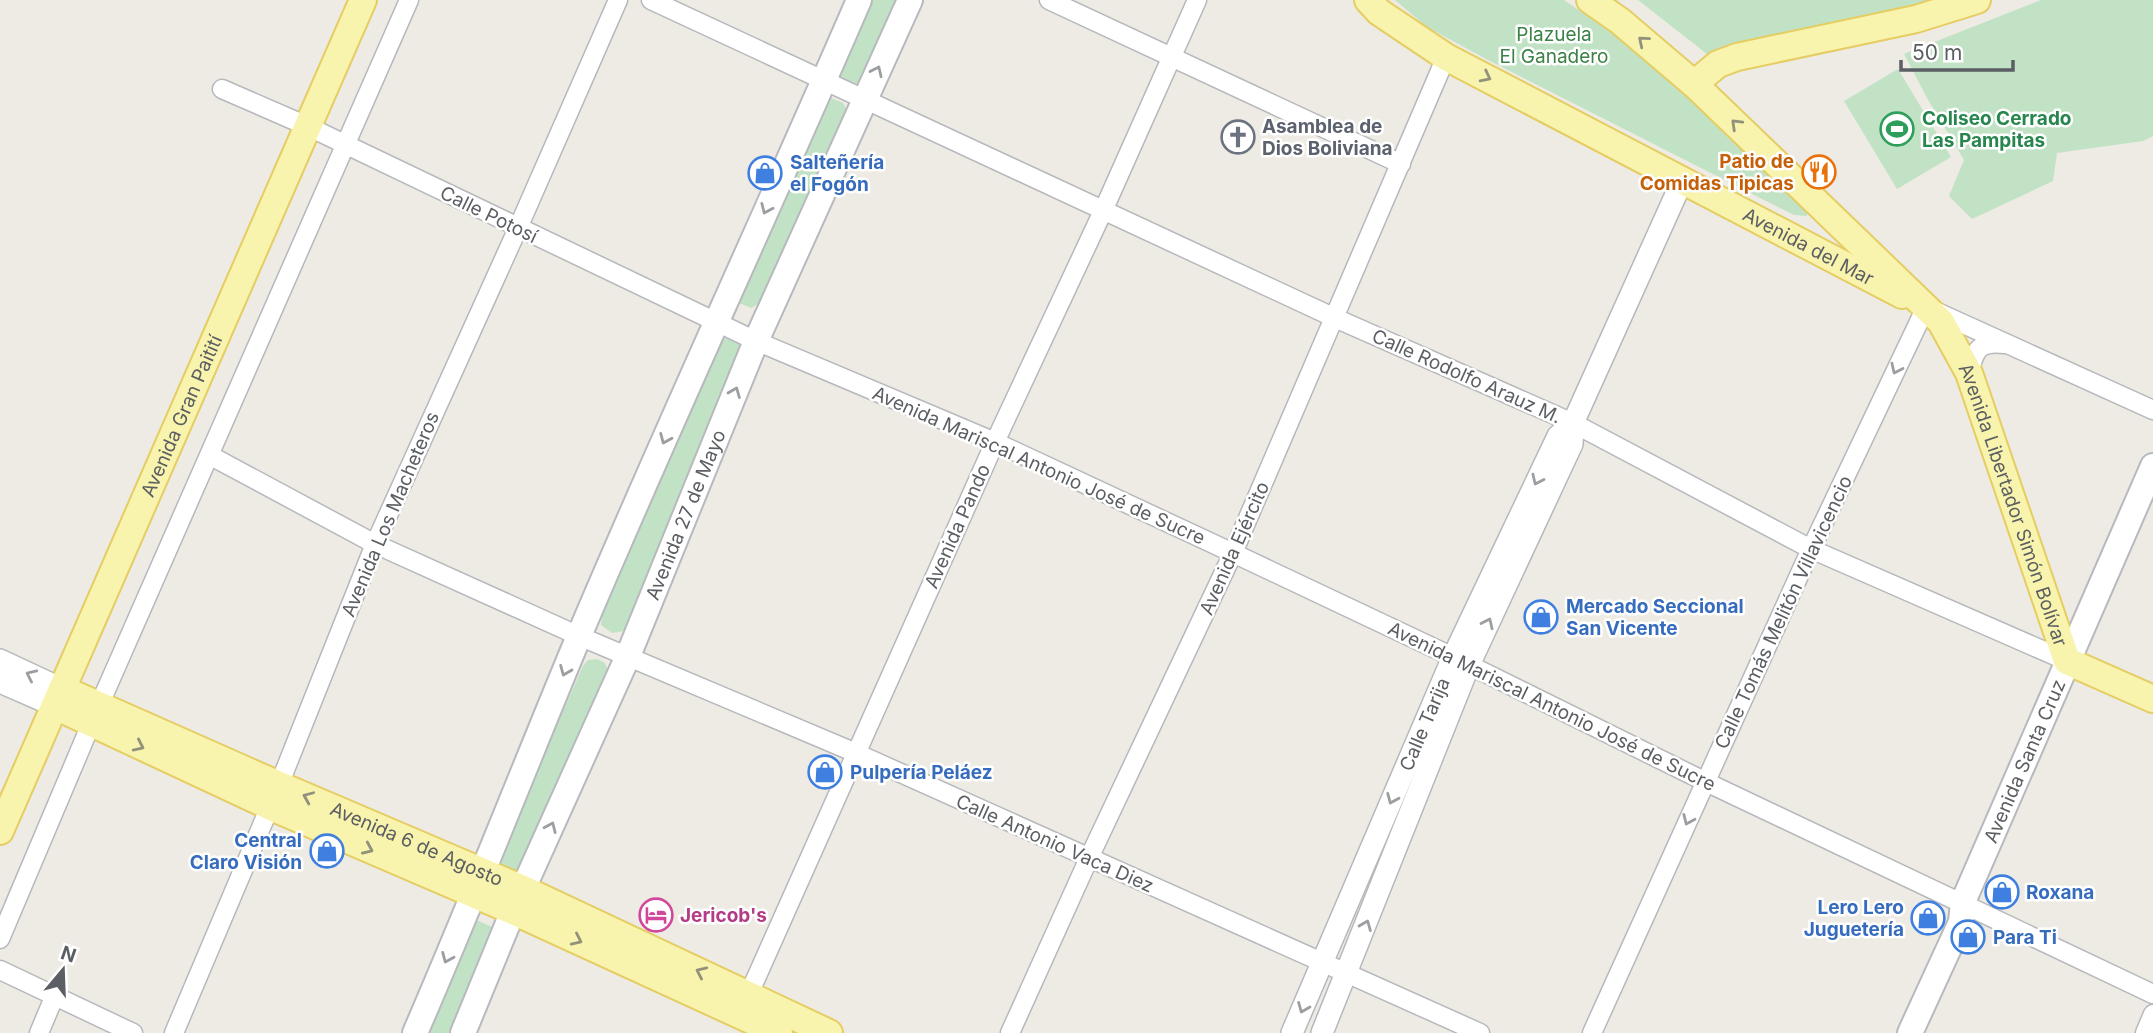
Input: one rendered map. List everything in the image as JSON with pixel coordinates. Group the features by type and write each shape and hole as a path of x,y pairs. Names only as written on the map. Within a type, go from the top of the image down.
{"main road":[{"name":"Avenida Gran Paitití","path":"0,831 363,0"},
{"path":"415,1033 479,884 579,636 859,0"},
{"name":"Avenida 27 de Mayo","path":"463,1033 518,900 628,656 756,341 910,0"},
{"name":"Avenida del Mar","path":"1368,0 1379,12 1446,57 1926,307"},
{"name":"Avenida Libertador Simón Bolívar","path":"1590,0 1694,83 1941,322 1969,373 2067,661 2153,699"},
{"path":"1694,83 1718,64 1737,57 1916,19 1977,0"},
{"path":"1807,247 1821,250 1832,247 1837,240 1838,230 1833,217"},
{"name":"Avenida Santa Cruz","path":"1910,1033 1961,922 1963,902 2153,466"},
{"name":"Avenida 6 de Agosto","path":"58,697 274,796 518,900 744,1005 829,1033"},
{"name":"Avenida Santa Cruz","path":"1895,1033 1950,914 1963,902"},
{"name":"Avenida 6 de Agosto","path":"744,1005 779,1033"}],"street":[{"path":"0,939 409,0"},
{"name":"Avenida Los Macheteros","path":"174,1033 274,796 374,544 618,0"},
{"name":"Calle Rodolfo Arauz M.","path":"651,0 1335,318 1573,423 1811,549 2067,661"},
{"path":"1049,0 1401,164"},
{"name":"Avenida Pando","path":"744,1005 995,442 1198,0"},
{"name":"Avenida Ejército","path":"1010,1033 1088,858 1233,553 1446,57"},
{"name":"Calle Potosí","path":"222,89 346,144 756,341"},
{"name":"Calle Tarija","path":"1292,1033 1321,962 1461,661 1558,436 1573,423 1683,179"},
{"name":"Avenida del Mar","path":"1926,307 2153,410"},
{"name":"Calle Tomás Melitón Villavicencio","path":"1592,1033 1811,549 1926,307"},
{"name":"Avenida Mariscal Antonio José de Sucre","path":"756,341 995,442 1233,553 2153,994"},
{"path":"1969,373 1974,354 1982,346 1992,342 2009,345"},
{"name":"Calle Antonio Vaca Diez","path":"211,456 374,544 579,636 856,753 1480,1033"},
{"name":"Avenida 6 de Agosto","path":"0,660 58,697"},
{"name":"Calle Tarija","path":"1322,1033 1347,973 1461,661"},
{"name":"Avenida 6 de Agosto","path":"0,682 58,697"},
{"path":"0,970 133,1033"},
{"path":"39,1033 55,995"},
{"path":"2145,1033 2153,1014"}],"green space":[{"path":"865,0 904,0 861,89 831,76"},
{"name":"Plazuela El Ganadero","path":"1395,0 1564,0 1633,47 1800,201 1807,208 1807,216 1794,215 1488,60 1427,27"},
{"path":"1638,0 1936,0 1858,25 1707,54"},
{"path":"2041,0 2153,0 2153,136 2143,141 2057,153 2053,181 1972,219 1949,196 1964,160 1904,54"},
{"name":"Coliseo Cerrado Las Pampitas","path":"1898,69 1951,157 1897,189 1844,101"},
{"path":"831,98 843,103 849,114 763,301 751,308 739,303 734,290 821,102"},
{"path":"735,338 746,347 632,625 624,631 612,633 601,625 602,611 721,340"},
{"path":"597,659 605,663 608,671 521,880 494,869 583,666 588,660"},
{"path":"476,920 495,928 457,1033 424,1033 473,922"}],"place":[{"name":"Coliseo Cerrado Las Pampitas","path":"1897,129"},
{"name":"Asamblea de Dios Boliviana","path":"1238,137"},
{"name":"Patio de Comidas Tipicas","path":"1819,172"},
{"name":"Salteñería el Fogón","path":"765,173"},
{"name":"Mercado Seccional San Vicente","path":"1541,617"},
{"name":"Pulpería Peláez","path":"825,772"},
{"name":"Central Claro Visión","path":"327,851"},
{"name":"Roxana","path":"2002,892"},
{"name":"Jericob's","path":"656,915"},
{"name":"Lero Lero Juguetería","path":"1928,918"},
{"name":"Para Ti","path":"1968,937"}]}
